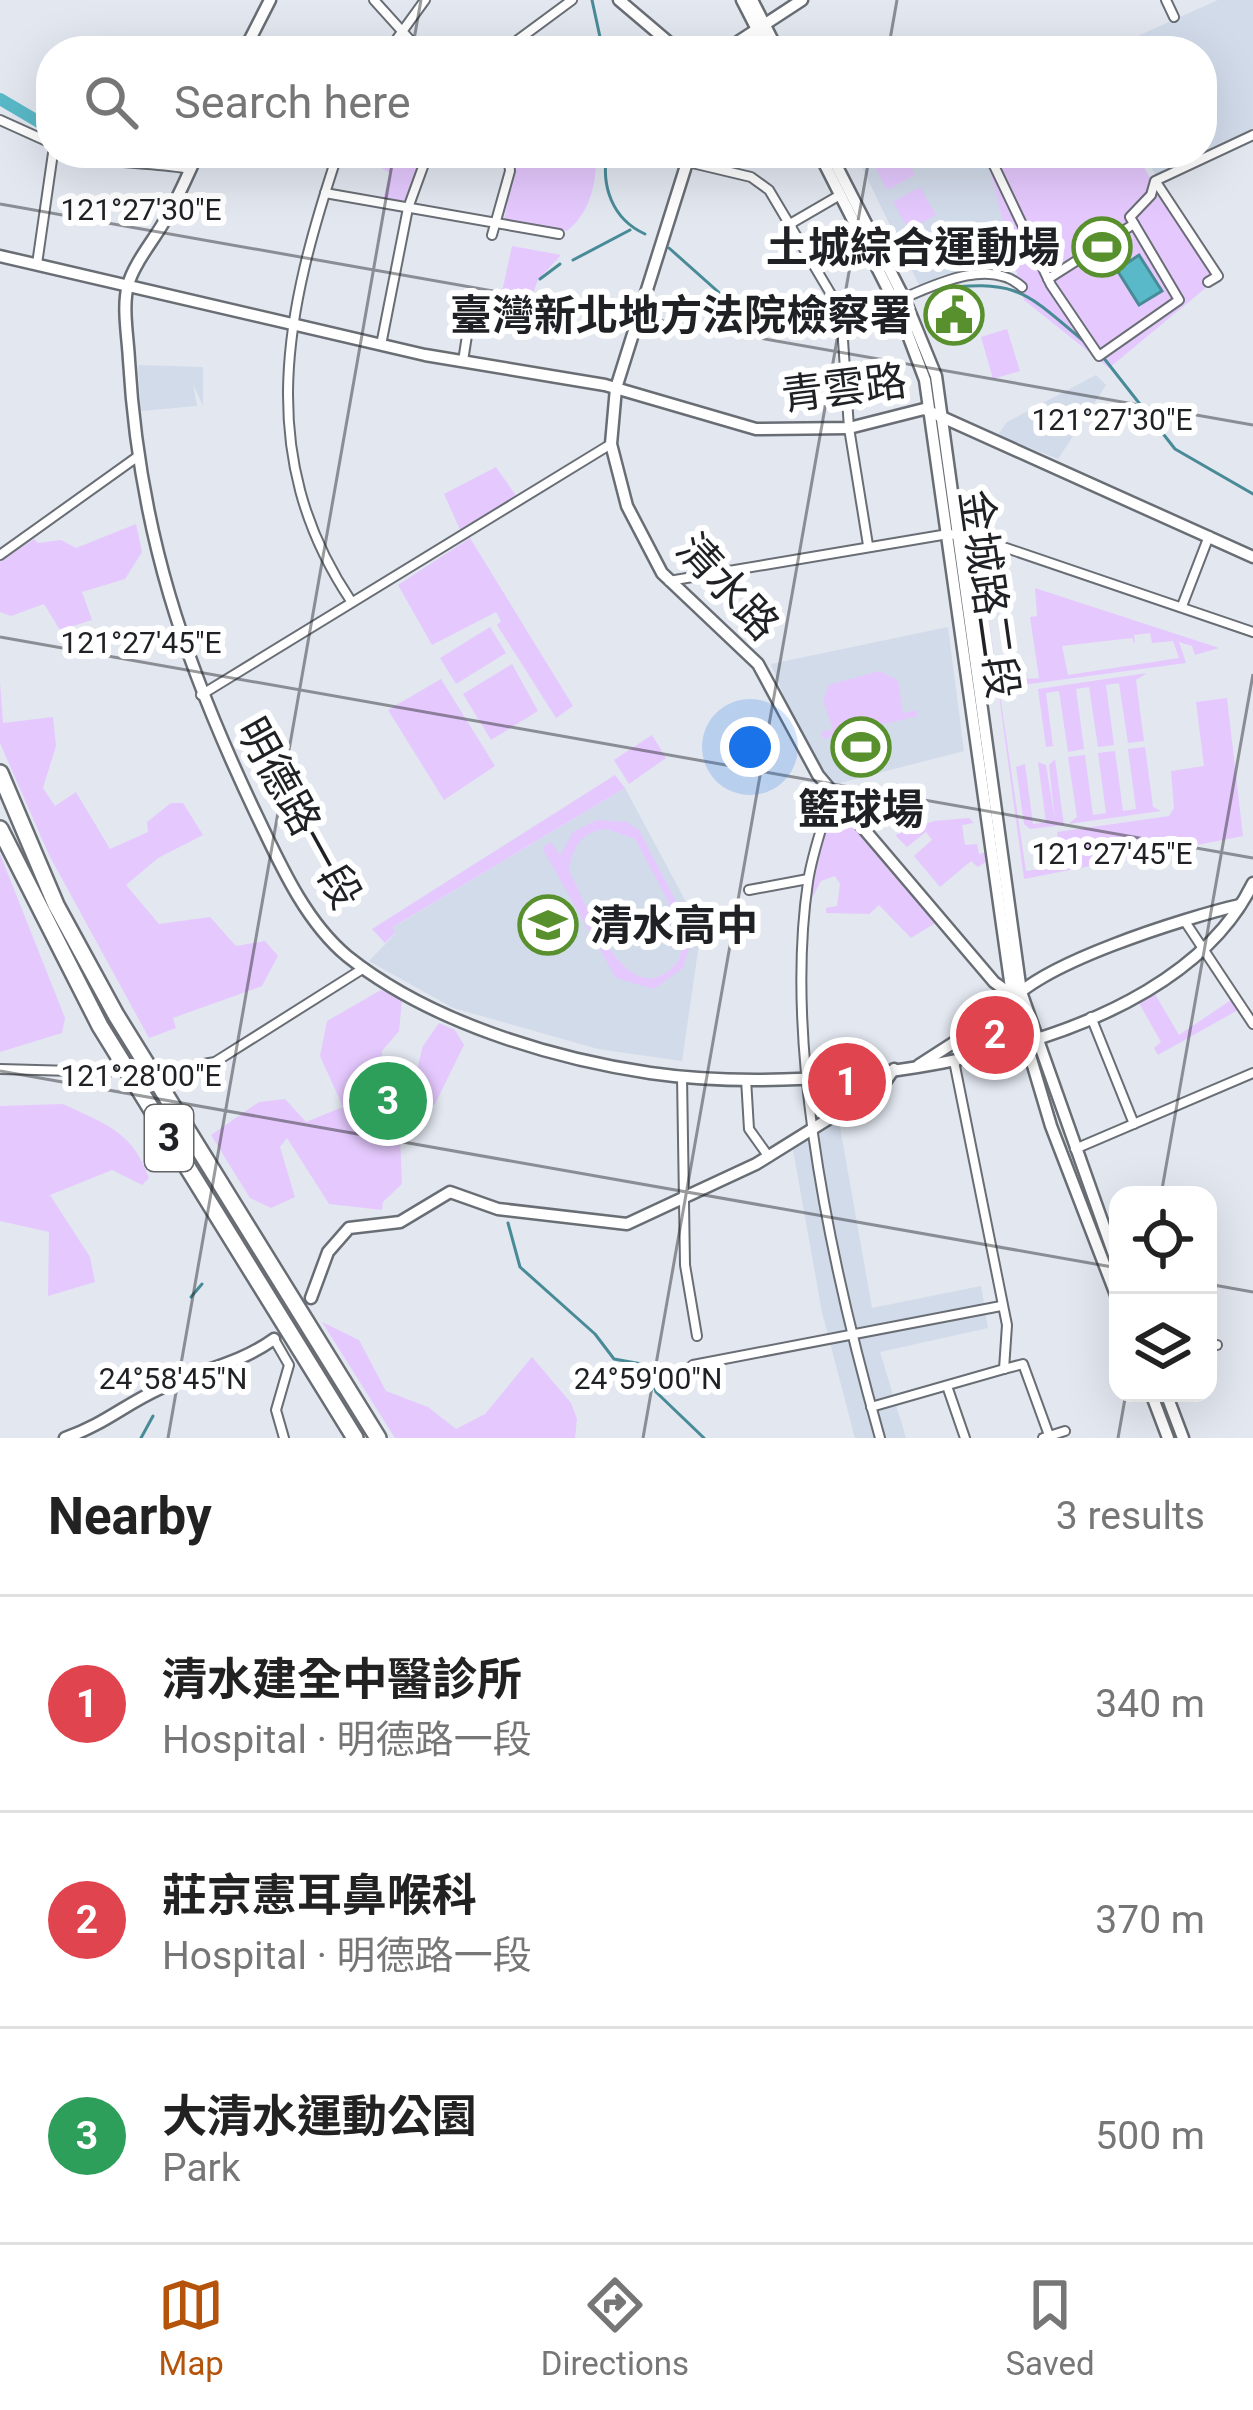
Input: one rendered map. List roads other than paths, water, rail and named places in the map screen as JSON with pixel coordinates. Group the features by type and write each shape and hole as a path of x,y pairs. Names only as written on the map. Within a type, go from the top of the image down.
{"highway":[{"name":"3","path":"0,773 56,905 116,1015 378,1438"},
{"name":"3","path":"0,829 38,913 100,1027 355,1438"}],"street":[{"path":"252,36 270,0"},
{"path":"374,0 406,36"},
{"path":"396,36 425,0"},
{"path":"523,36 572,0"},
{"path":"619,0 661,36"},
{"path":"742,0 767,36"},
{"path":"752,0 763,36"},
{"path":"746,36 802,0"},
{"path":"1166,0 1174,17"},
{"path":"0,120 36,136"},
{"path":"1217,152 1253,135"},
{"path":"37,264 51,168"},
{"path":"128,286 190,169 184,168"},
{"path":"333,168 292,324 284,401 296,476 351,602"},
{"path":"381,345 408,208 423,168"},
{"path":"492,235 510,168"},
{"name":"清水路","path":"686,168 616,388 611,444 640,538 669,581 758,664 801,751 832,793 994,982 1017,994"},
{"path":"722,168 751,177 769,190 841,311 848,428 868,545"},
{"name":"金城路二段","path":"827,168 903,320 931,411 954,535 1027,1038"},
{"name":"金城路二段","path":"838,168 904,298 936,376 945,418 954,535"},
{"path":"995,168 1048,279 1100,356 1179,300 1130,218 1151,195 1155,181 1183,168"},
{"path":"1155,181 1218,276 1208,282"},
{"path":"325,193 560,234"},
{"path":"783,260 790,224 840,194"},
{"path":"1048,279 1134,224"},
{"name":"青雲路","path":"0,256 381,345 616,388 756,429 848,428 931,411 1253,557"},
{"path":"904,298 974,275 1014,279 1022,287"},
{"name":"明德路一段","path":"128,286 137,457 169,601 200,696 300,898 343,953 417,1000 594,1062 682,1076 809,1077 955,1061 1091,1017 1148,989 1204,950 1246,900 1253,883"},
{"path":"463,361 469,328"},
{"path":"200,696 611,444"},
{"path":"0,555 137,457"},
{"path":"669,581 868,545 954,535 1253,632"},
{"path":"1182,606 1209,536"},
{"path":"832,793 808,879 803,992 809,1077 853,1336 880,1438"},
{"path":"749,890 808,879"},
{"path":"916,1066 1006,1009 1017,994 1080,957 1246,900"},
{"path":"1183,919 1253,1024"},
{"path":"164,1071 215,1062 364,968"},
{"path":"1091,1017 1134,1124"},
{"path":"1027,1038 1109,1242"},
{"path":"1027,1038 1116,1294"},
{"path":"955,1061 1007,1325 1004,1369"},
{"path":"0,1069 109,1072"},
{"path":"311,1298 328,1252 342,1233 400,1222 442,1193 459,1194 498,1209 610,1225 640,1220 769,1157 883,1085 894,1069"},
{"path":"1075,1149 1253,1073"},
{"path":"682,1076 687,1282 697,1336"},
{"path":"746,1078 749,1129 769,1157"},
{"path":"664,1386 693,1365 1001,1306"},
{"path":"65,1438 103,1426 183,1378 244,1360 274,1339 289,1365 275,1410 284,1438"},
{"path":"871,1407 1023,1364 1047,1437 1064,1430"},
{"path":"947,1387 965,1438"},
{"path":"1154,1402 1168,1438"},
{"path":"1169,1402 1183,1438"}],"water":[{"path":"1139,255 1162,291 1139,305 1117,270"}],"waterway":[{"path":"592,0 600,36"},
{"path":"0,99 36,120"},
{"path":"606,168 611,200 624,220 645,234"},
{"path":"573,260 630,230"},
{"path":"669,248 724,297 784,315 879,302"},
{"path":"540,279 560,264"},
{"path":"935,289 985,286 1019,293 1086,343"},
{"path":"1103,357 1175,449 1253,494"},
{"path":"508,1223 520,1267 595,1334 614,1359 647,1365 656,1392 704,1438"},
{"path":"191,1297 202,1284"},
{"path":"141,1438 153,1416"}],"place":[{"name":"土城綜合運動場","path":"1102,247"},
{"name":"臺灣新北地方法院檢察署","path":"954,315"},
{"name":"籃球場","path":"861,747"},
{"name":"清水高中","path":"548,925"},
{"name":"莊京憲耳鼻喉科","path":"995,1035"},
{"name":"清水建全中醫診所","path":"847,1082"},
{"name":"大清水運動公園","path":"388,1101"}]}
